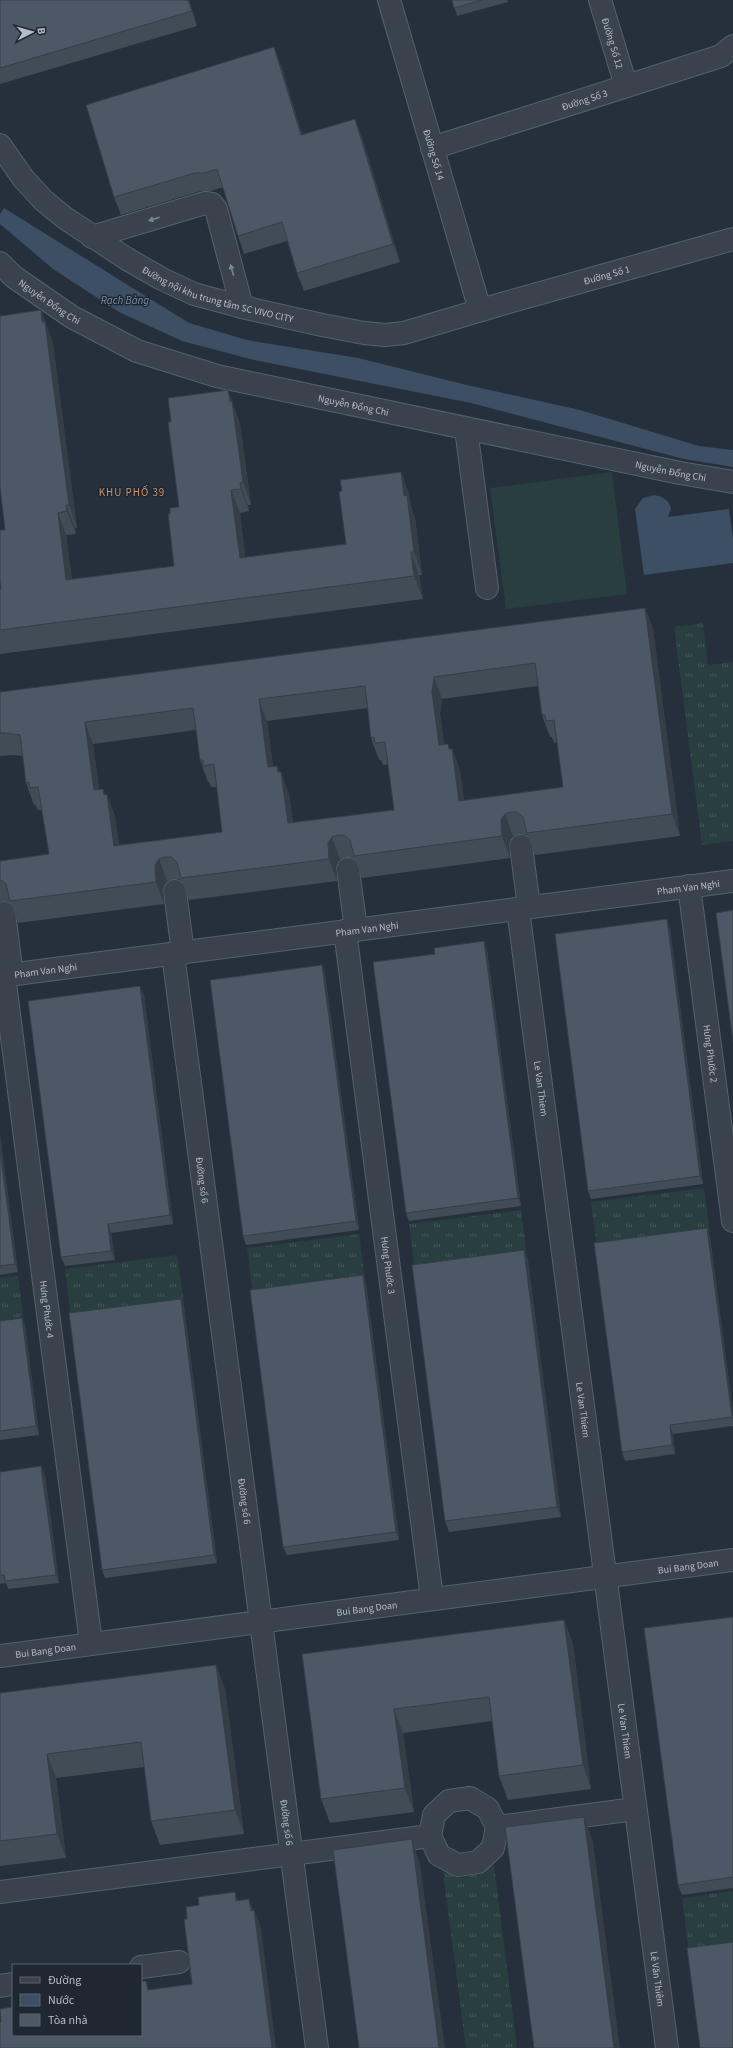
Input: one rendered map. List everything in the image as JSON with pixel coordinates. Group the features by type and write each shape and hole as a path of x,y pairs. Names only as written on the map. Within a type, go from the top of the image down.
{"street":[{"name":"Đường Số 14","path":"388,0 480,310"},
{"name":"Đường Số 12","path":"600,0 626,86"},
{"name":"Đường Số 3","path":"432,148 721,56 733,46"},
{"name":"Đường nội khu trung tâm SC VIVO CITY","path":"0,145 23,178 43,200 65,218 92,237 144,269 188,291 242,307 322,326 385,335 404,333 480,310"},
{"path":"92,237 205,203 212,204 216,209 242,307"},
{"name":"Đường Số 1","path":"480,310 733,239"},
{"name":"Nguyễn Đổng Chi","path":"0,263 14,277 72,317 137,351 217,376 680,473 733,482"},
{"path":"466,429 487,588"},
{"name":"Le Van Thiem","path":"521,846 524,908 605,1576 667,2048"},
{"name":"Hưng Phước 3","path":"348,868 351,931 432,1598"},
{"name":"Pham Van Nghi","path":"6,976 733,880"},
{"name":"Hưng Phước 2","path":"690,886 733,1221"},
{"name":"Đường số 6","path":"175,891 178,953 261,1621 317,2048"},
{"name":"Hưng Phước 4","path":"4,913 6,976 91,1643"},
{"name":"Bui Bang Doan","path":"0,1656 432,1598 733,1560"},
{"path":"470,1798 488,1808 497,1827 493,1848 478,1862 458,1865 439,1855 430,1836 434,1815 450,1801 470,1798"},
{"path":"497,1827 635,1809"},
{"path":"0,1892 430,1836"},
{"path":"142,1967 179,1962"},
{"path":"0,1986 12,1984"}],"green space":[{"path":"612,472 627,594 506,609 490,488"},
{"path":"703,623 708,665 733,662 733,841 702,845 674,627"},
{"path":"704,1188 710,1233 597,1248 591,1202"},
{"path":"521,1210 527,1257 415,1272 409,1224"},
{"path":"359,1234 365,1280 253,1295 247,1248"},
{"path":"177,1255 184,1303 71,1318 65,1269"},
{"path":"18,1276 24,1323 0,1326 0,1278"},
{"path":"493,1858 517,2048 466,2048 442,1864"},
{"path":"733,1891 733,1947 689,1953 682,1898"}],"water":[{"name":"Rạch Bàng","path":"4,208 189,323 247,340 358,358 467,385 580,410 699,446 733,450 733,467 684,459 471,403 254,360 182,341 119,312 53,269 0,224 0,214"},
{"path":"654,495 667,500 671,508 668,517 729,509 733,539 733,563 644,575 635,509 643,498"}],"building":[{"path":"0,0 188,0 192,11 0,68"},
{"path":"452,0 482,0 454,8"},
{"path":"274,47 301,135 355,119 393,244 297,273 282,222 238,236 217,169 204,173 195,173 114,197 86,105"},
{"path":"41,310 42,322 45,322 69,505 66,505 67,511 58,513 66,580 174,566 168,514 170,514 170,508 179,507 168,422 171,422 168,398 228,390 230,402 232,401 243,482 240,483 241,489 231,490 240,558 346,544 339,492 342,491 340,480 401,472 404,496 407,495 414,552 411,552 414,576 0,630 0,530 5,530 0,487 0,316"},
{"path":"645,608 672,814 527,833 523,817 517,812 511,812 505,814 501,820 502,836 354,856 350,840 344,835 338,835 332,837 328,843 329,859 181,878 177,862 171,857 165,857 159,859 155,865 156,882 10,901 6,884 0,880 0,861 49,854 38,787 30,788 29,782 26,783 20,735 0,733 0,692","holes":["535,663 542,715 545,715 546,721 554,720 563,787 459,801 452,749 449,749 448,744 439,745 432,692 434,677","365,686 371,738 374,737 375,743 385,742 394,810 288,823 281,772 278,772 277,766 268,767 259,699","193,708 200,760 203,760 203,766 214,764 222,832 114,846 107,794 104,795 103,789 94,790 85,722"]},
{"path":"733,910 733,1042 716,913"},
{"path":"667,919 700,1176 588,1191 555,934"},
{"path":"484,941 518,1198 406,1213 373,962 435,954 434,948"},
{"path":"322,965 356,1221 243,1236 210,980"},
{"path":"140,986 170,1215 108,1224 111,1251 61,1257 28,1001"},
{"path":"0,1150 15,1264 0,1266"},
{"path":"707,1228 732,1417 670,1425 672,1445 622,1452 594,1243"},
{"path":"524,1250 557,1507 445,1521 412,1265"},
{"path":"363,1275 396,1532 283,1547 250,1290"},
{"path":"181,1299 214,1555 102,1570 69,1313"},
{"path":"22,1318 36,1426 0,1431 0,1321"},
{"path":"41,1466 56,1575 5,1581 4,1575 0,1575 0,1472"},
{"path":"733,1617 733,1877 678,1885 644,1628"},
{"path":"564,1620 583,1765 499,1776 489,1697 394,1709 405,1788 321,1799 302,1654"},
{"path":"216,1665 235,1810 151,1821 141,1742 47,1754 57,1834 0,1841 0,1693"},
{"path":"584,1817 614,2048 534,2048 505,1827"},
{"path":"412,1839 439,2048 359,2048 333,1850"},
{"path":"235,1892 236,1901 249,1899 251,1911 254,1910 272,2048 0,2048 0,2009 12,2007 12,2036 142,2036 142,1982 146,1981 148,1990 192,1984 184,1919 187,1919 186,1907 199,1905 198,1897"},
{"path":"733,1942 733,2048 700,2048 687,1948"}],"district":[{"name":"KHU PHỐ 39","path":"132,492"}]}
